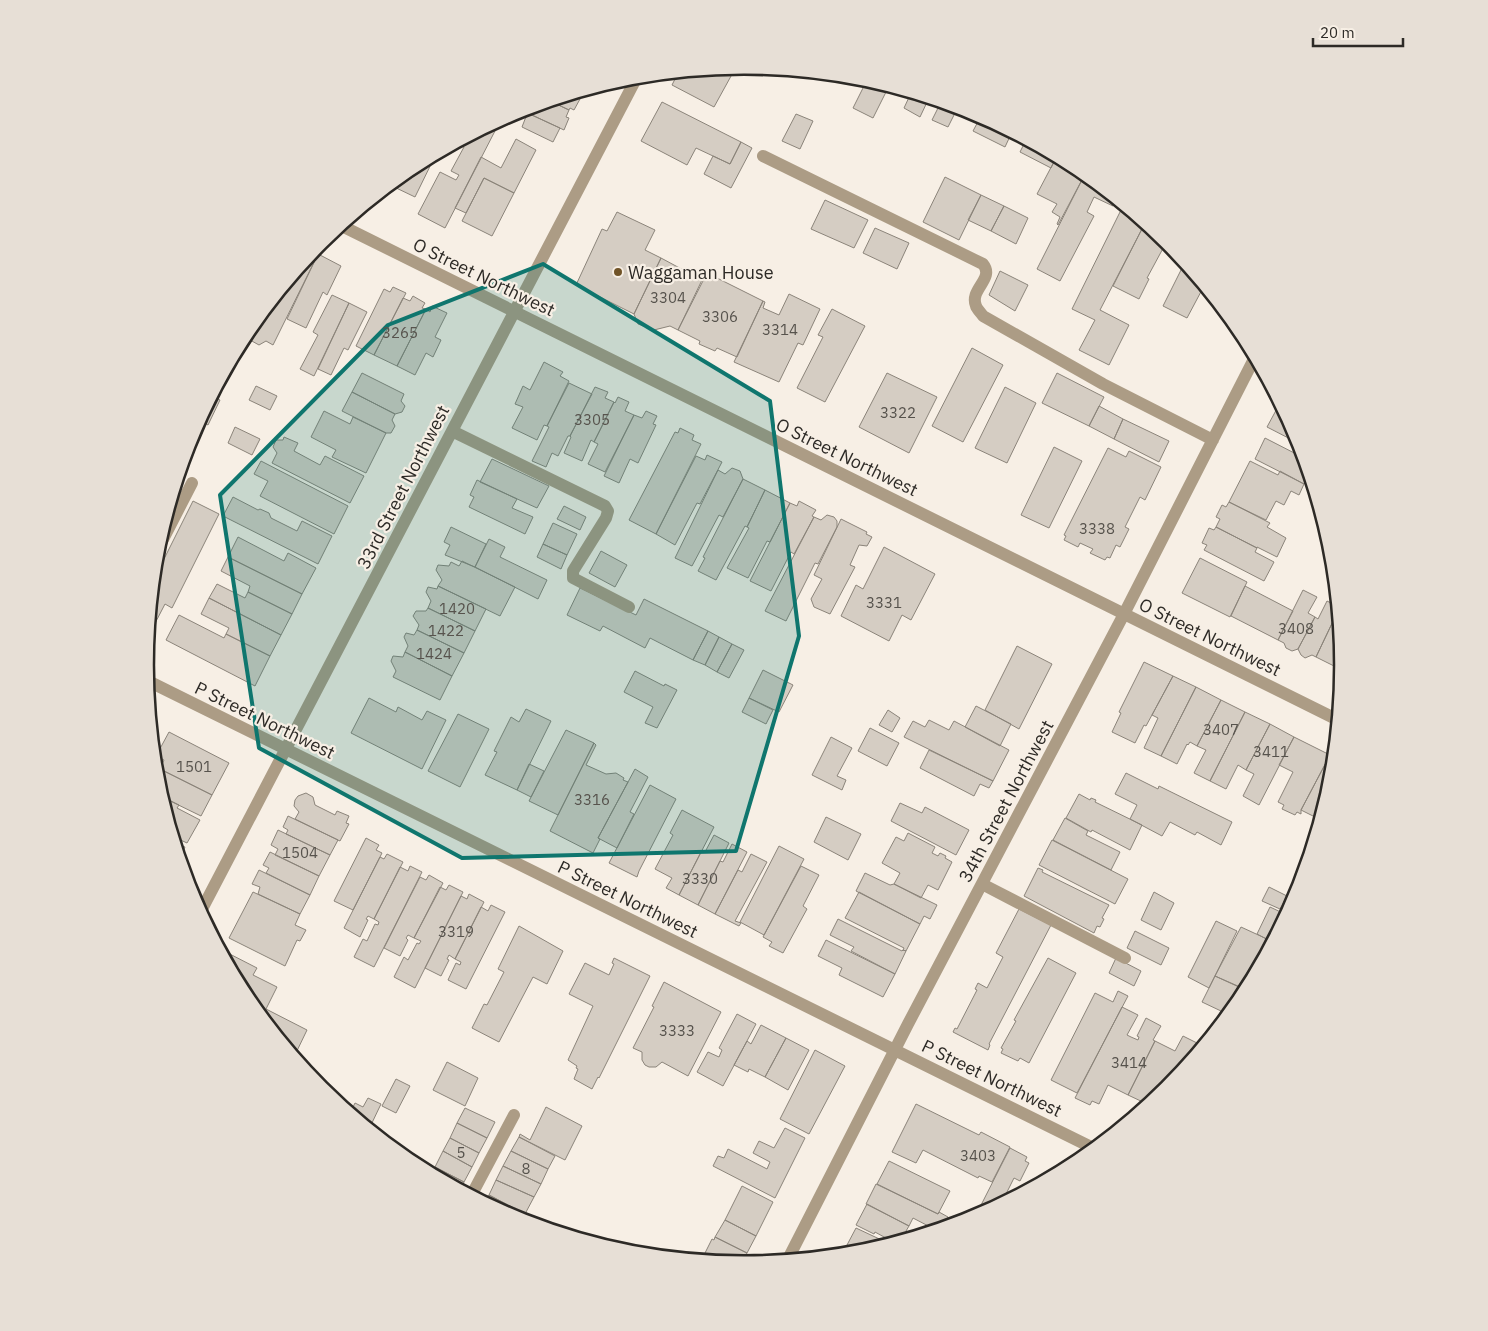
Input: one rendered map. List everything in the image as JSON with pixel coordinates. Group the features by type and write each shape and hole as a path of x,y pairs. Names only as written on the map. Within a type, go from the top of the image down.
{"street":[{"name":"33rd Street Northwest","path":"204,905 631,86"},
{"path":"763,156 983,264 987,269 987,274 975,295 976,306 983,316 1103,384 1213,440"},
{"name":"O Street Northwest","path":"347,229 1332,717"},
{"name":"34th Street Northwest","path":"789,1254 1124,614 1251,364"},
{"path":"452,431 605,506 608,511 606,518 574,571 573,578 629,607"},
{"path":"171,523 192,484"},
{"name":"P Street Northwest","path":"154,684 1087,1145"},
{"path":"982,884 1125,958"},
{"path":"474,1190 514,1115"}],"highlighted area":[{"path":"543,264 770,401 799,636 736,851 462,858 259,748 220,495 388,325"}],"building":[{"path":"731,75 714,107 672,85 675,79"},
{"path":"863,87 886,92 873,118 853,108"},
{"path":"908,98 926,104 920,117 904,108"},
{"path":"580,99 574,110 570,108 569,110 558,105"},
{"path":"662,102 741,142 730,164 696,148 687,165 641,141"},
{"path":"558,105 569,110 566,117 569,118 564,130 531,115"},
{"path":"938,108 955,114 948,127 932,120"},
{"path":"796,114 813,121 800,149 782,141"},
{"path":"531,115 560,128 553,142 522,127 526,117"},
{"path":"977,123 1009,138 1005,147 973,131"},
{"path":"495,130 445,228 418,214 440,172 456,180 459,175 451,171 464,147"},
{"path":"516,139 536,150 514,193 484,178 466,213 455,208 481,157 501,168"},
{"path":"741,142 752,148 731,188 704,174 713,156 730,164"},
{"path":"1023,146 1053,163 1051,168 1020,152"},
{"path":"1053,163 1081,181 1058,225 1060,217 1052,212 1057,204 1037,194"},
{"path":"430,166 415,197 397,188"},
{"path":"945,177 981,195 959,240 923,222"},
{"path":"484,178 514,193 492,236 462,221"},
{"path":"1081,182 1113,206 1094,197 1087,212 1094,216 1060,281 1037,269"},
{"path":"981,195 1004,206 991,231 968,220"},
{"path":"825,200 868,220 854,248 811,229"},
{"path":"1004,206 1028,218 1016,244 991,231"},
{"path":"1120,211 1142,230 1100,310 1129,325 1109,365 1079,350 1095,320 1072,309"},
{"name":"Waggaman House","path":"617,212 655,230 645,250 661,258 634,314 576,285 602,229 607,231"},
{"path":"875,228 909,243 897,269 863,253"},
{"path":"1142,230 1163,249 1147,278 1149,279 1139,299 1113,286"},
{"path":"321,254 341,266 327,295 323,292 306,328 287,319 316,259"},
{"path":"661,258 702,280 678,330 670,326 654,330 638,324 634,314"},
{"path":"315,260 273,345 266,341 259,345 251,340 253,337 300,276"},
{"path":"1182,269 1201,292 1187,318 1163,306"},
{"path":"1000,271 1028,285 1015,311 989,295"},
{"path":"707,273 763,301 737,357 717,348 715,351 699,344 700,341 678,330"},
{"path":"393,287 406,293 374,355 356,346 384,289 390,292"},
{"path":"789,294 820,309 803,345 798,343 779,382 734,362 763,301 765,302 763,308 779,315"},
{"path":"332,295 349,303 314,376 300,369 318,335 313,332"},
{"path":"413,296 425,303 422,308 426,309 397,366 374,355 403,298 410,301"},
{"path":"349,303 367,312 348,350 344,348 331,375 318,369"},
{"path":"432,306 447,313 435,337 441,340 433,357 426,353 415,375 397,366 426,309 430,312"},
{"path":"832,309 865,326 825,402 797,388 823,337 818,335"},
{"path":"972,348 1003,365 963,442 932,426"},
{"path":"544,362 563,372 560,376 569,381 547,426 544,425 537,440 512,428 523,407 515,404 523,386 530,390"},
{"path":"362,373 404,394 401,401 405,406 402,412 395,414 352,392"},
{"path":"887,373 937,397 909,453 859,427"},
{"path":"1057,373 1104,397 1089,426 1042,403"},
{"path":"569,383 592,394 558,456 552,453 546,467 532,461"},
{"path":"256,386 277,396 270,410 249,400"},
{"path":"595,387 608,392 605,398 614,402 594,442 591,440 582,461 564,453 570,436"},
{"path":"1005,387 1036,403 1007,463 975,448"},
{"path":"352,392 395,414 392,420 395,426 391,433 386,433 342,411"},
{"path":"618,397 629,402 625,411 634,415 605,472 588,464 598,444 594,442"},
{"path":"217,399 220,400 208,425 205,424"},
{"path":"1099,406 1123,419 1114,439 1089,426"},
{"path":"1276,410 1289,439 1267,427"},
{"path":"324,411 350,424 353,417 386,433 366,473 332,457 336,450 311,437"},
{"path":"646,411 657,416 653,424 656,425 638,463 630,459 619,483 604,476 634,415 642,418"},
{"path":"1123,419 1169,441 1159,462 1114,439"},
{"path":"235,427 260,439 252,455 228,443"},
{"path":"680,428 694,435 692,440 701,444 656,534 629,520 675,432 678,433"},
{"path":"284,437 298,443 294,451 320,465 325,456 364,476 350,503 272,463 277,453 273,447 276,440 283,440"},
{"path":"1265,438 1295,453 1305,482 1304,484 1255,459"},
{"path":"1054,447 1082,461 1049,528 1021,515"},
{"path":"1108,448 1126,457 1129,451 1161,467 1145,500 1140,497 1125,527 1129,529 1120,547 1116,545 1110,558 1107,557 1105,560 1090,553 1093,549 1080,543 1078,547 1064,540 1066,536 1064,535"},
{"path":"707,455 722,462 700,504 697,503 675,545 656,534 696,456 705,460"},
{"path":"492,459 549,486 537,508 480,482"},
{"path":"261,461 348,506 334,534 260,496 268,481 254,474"},
{"path":"1250,461 1278,475 1280,471 1304,484 1299,495 1291,491 1284,505 1276,501 1266,520 1229,502"},
{"path":"732,468 740,471 743,479 723,517 719,515 692,566 675,558 718,470 725,474"},
{"path":"743,479 765,490 747,527 745,526 716,580 698,571 705,558 703,557"},
{"path":"477,480 517,499 512,508 533,517 525,534 469,507 474,497 470,495"},
{"path":"765,490 790,503 770,542 767,541 748,578 727,568 749,528 747,527"},
{"path":"233,497 258,510 269,513 271,518 297,531 302,521 332,536 318,564 223,516"},
{"path":"193,501 219,514 172,608 165,604 155,622 163,560"},
{"path":"799,501 816,510 812,516 814,517 794,554 791,552 771,591 750,581 790,503 797,506"},
{"path":"1229,502 1270,523 1267,527 1286,538 1277,557 1216,527 1220,519 1216,517 1222,505 1226,507"},
{"path":"564,506 586,517 580,530 557,519"},
{"path":"827,515 834,517 837,521 837,527 818,564 815,563 786,621 765,611 814,517 821,520"},
{"path":"841,519 867,532 866,534 872,537 867,546 859,545 850,565 855,567 830,614 814,607 811,599 822,579 814,575"},
{"path":"553,523 577,534 567,555 543,544"},
{"path":"451,527 486,544 475,567 445,555 450,545 444,542"},
{"path":"1216,527 1257,548 1255,552 1274,562 1264,581 1204,550 1207,545 1202,543 1209,528 1214,530"},
{"path":"238,537 284,561 288,553 316,568 302,594 228,557"},
{"path":"489,539 505,547 500,557 547,580 538,599 475,567"},
{"path":"543,544 567,555 561,569 537,557"},
{"path":"884,547 935,574 911,620 902,615 889,641 841,616 856,585 863,589"},
{"path":"601,551 627,565 615,587 589,573"},
{"path":"228,557 302,594 292,614 248,592 250,586 221,571"},
{"path":"1200,558 1247,582 1230,617 1182,593"},
{"path":"462,561 515,587 500,616 438,586 442,580 436,570 438,565 449,566 451,562 459,566"},
{"path":"217,584 245,598 248,592 292,614 281,635 209,598"},
{"path":"438,586 486,609 475,631 428,608 431,601 426,592 428,587 437,589"},
{"path":"1245,586 1293,611 1278,640 1231,616"},
{"path":"580,588 636,615 644,599 708,631 693,660 650,638 645,648 603,626 600,631 567,615"},
{"path":"1303,590 1317,597 1308,613 1315,617 1298,649 1292,651 1278,640"},
{"path":"209,598 281,635 270,656 226,634 229,628 201,614"},
{"path":"1327,601 1331,603 1333,622 1316,657 1312,655 1305,658 1298,649 1315,617 1318,619"},
{"path":"428,608 475,631 464,653 417,630 419,625 413,616 416,611 426,611"},
{"path":"179,615 224,638 226,634 270,656 255,686 166,640"},
{"path":"1333,622 1334,666 1316,657"},
{"path":"417,630 464,653 452,676 405,652 408,646 404,637 406,633 414,635"},
{"path":"708,631 719,637 705,665 693,660"},
{"path":"719,637 732,644 717,672 705,665"},
{"path":"732,644 744,650 729,678 717,672"},
{"path":"1017,646 1052,664 1019,729 985,710"},
{"path":"405,652 452,676 440,700 393,677 396,671 391,661 393,656 403,657"},
{"path":"1144,662 1173,676 1135,743 1112,732 1121,713 1119,712"},
{"path":"763,670 793,685 779,712 749,698"},
{"path":"635,671 664,686 665,684 677,690 657,728 645,723 653,707 624,692"},
{"path":"1173,676 1196,687 1161,756 1144,748 1158,718 1152,715"},
{"path":"1196,687 1221,700 1197,746 1190,742 1187,744 1177,764 1161,756"},
{"path":"369,698 396,712 398,707 422,720 427,711 446,720 422,769 351,733"},
{"path":"749,698 773,710 766,724 742,712"},
{"path":"1221,700 1245,712 1210,781 1194,773 1206,750 1197,746"},
{"path":"976,706 1011,724 1000,746 965,727"},
{"path":"526,709 551,721 517,790 485,775 497,752 494,751 511,717 519,722"},
{"path":"888,710 900,718 892,732 879,725"},
{"path":"1245,712 1270,724 1246,770 1238,765 1226,789 1210,781"},
{"path":"458,714 489,729 460,787 428,771"},
{"path":"929,720 949,730 954,721 1009,750 993,781 904,737 913,721 925,727"},
{"path":"1270,724 1294,737 1259,805 1243,796 1254,774 1246,770"},
{"path":"870,728 899,743 887,766 858,751"},
{"path":"566,730 594,743 558,815 529,801"},
{"path":"169,732 229,763 212,795 163,771 164,760 161,759 160,749"},
{"path":"831,737 852,748 837,776 846,780 842,790 812,775"},
{"path":"1294,737 1327,754 1326,763 1301,810 1301,814 1297,812 1295,815 1282,809 1284,805 1278,802 1293,772 1279,765"},
{"path":"594,743 596,745 586,765 606,774 616,773 628,782 598,838 600,839 593,853 550,831"},
{"path":"929,750 993,781 989,788 980,784 974,796 920,768"},
{"path":"1326,763 1314,817 1301,810"},
{"path":"529,764 544,771 531,797 517,790"},
{"path":"635,769 648,777 630,812 634,814 617,848 598,838"},
{"path":"163,771 212,795 201,816 170,801"},
{"path":"1126,773 1158,789 1159,786 1232,822 1221,845 1197,832 1195,835 1170,822 1162,836 1130,819 1137,805 1115,794"},
{"path":"650,785 676,799 637,877 609,863"},
{"path":"306,793 313,797 315,805 335,815 337,811 349,816 346,823 349,824 340,841 295,819 299,812 294,806 295,800 298,796"},
{"path":"1079,794 1090,800 1091,798 1096,800 1095,802 1142,825 1130,850 1066,818"},
{"path":"170,800 179,805 177,808 200,820 187,843 181,840"},
{"path":"900,803 922,813 925,807 969,830 956,855 891,821"},
{"path":"682,810 714,827 679,895 666,888 672,878 655,869 673,835 670,833"},
{"path":"288,816 338,840 330,855 286,834 288,830 283,827"},
{"path":"826,817 861,834 848,860 814,842"},
{"path":"1065,818 1088,831 1086,835 1120,852 1111,870 1053,840"},
{"path":"278,830 330,855 319,876 275,855 278,849 271,845"},
{"path":"908,833 935,847 932,853 938,856 940,853 952,862 938,890 928,885 921,898 894,884 900,873 882,863 896,837 904,841"},
{"path":"714,835 729,843 698,905 679,895 702,850 705,852"},
{"path":"366,838 379,845 376,850 382,853 353,910 334,901"},
{"path":"1052,840 1128,879 1115,904 1039,865"},
{"path":"732,844 747,852 715,914 698,905 720,861 723,862"},
{"path":"779,846 804,859 764,935 740,922"},
{"path":"270,852 319,876 310,895 266,873 269,868 263,865"},
{"path":"387,854 403,862 374,919 368,916 366,919 368,920 360,937 344,928 380,857 384,859"},
{"path":"751,854 767,862 735,921 741,923 739,926 715,914 738,870 742,872"},
{"path":"410,866 422,872 374,967 354,957 363,939 367,941 375,924 378,925 379,922 374,919 400,867 408,871"},
{"path":"801,866 819,875 803,906 807,909 783,953 769,946 772,942 763,937"},
{"path":"1038,868 1043,870 1042,872 1109,905 1102,918 1104,919 1100,927 1097,926 1094,933 1024,896"},
{"path":"259,870 310,895 300,914 258,894 260,887 252,884"},
{"path":"865,873 890,885 894,884 937,905 930,919 924,916 920,924 856,891"},
{"path":"429,875 443,883 414,938 408,935 406,938 408,940 400,956 384,948 420,877 426,880"},
{"path":"449,885 463,892 415,988 394,977 404,957 408,960 417,943 419,944 421,941 414,938 440,887 446,890"},
{"path":"1269,887 1287,896 1280,909 1262,901"},
{"path":"253,892 300,914 295,925 306,930 300,941 297,940 285,966 229,938"},
{"path":"859,892 920,924 906,951 903,950 904,948 845,918"},
{"path":"1154,892 1174,903 1161,930 1141,920"},
{"path":"469,894 484,902 455,959 449,955 447,959 449,960 441,976 425,968 461,896 467,899"},
{"path":"491,905 505,912 466,989 448,980 456,963 460,965 461,962 455,959 481,907 488,911"},
{"path":"1270,907 1281,912 1267,939 1257,934"},
{"path":"1019,909 1051,925 989,1044 988,1050 953,1032 955,1028 957,1029 977,990 975,989 978,983 987,988 1003,957 996,953"},
{"path":"838,919 902,951 906,951 895,974 851,951 854,947 830,935"},
{"path":"1216,921 1237,931 1209,988 1188,977"},
{"path":"519,926 563,951 547,984 533,977 499,1042 472,1028 484,1004 487,1005 504,972 498,969"},
{"path":"1241,927 1267,939 1239,987 1215,976"},
{"path":"1135,931 1169,948 1161,965 1127,948"},
{"path":"826,940 895,974 883,997 839,975 842,968 818,956"},
{"path":"229,954 257,968 253,975 277,987 266,1009 307,1030 297,1051 253,994"},
{"path":"614,958 650,976 592,1089 574,1079 578,1069 576,1068 577,1066 568,1060 593,1006 569,994 585,963 609,975 614,964 612,963"},
{"path":"1048,958 1076,973 1029,1063 1020,1058 1018,1061 1001,1053 1003,1049 1001,1048"},
{"path":"1116,958 1141,971 1134,986 1109,973"},
{"path":"1215,976 1239,987 1218,1017 1221,1011 1202,1002"},
{"path":"664,982 721,1012 688,1076 662,1062 656,1067 645,1065 642,1060 642,1052 633,1048 654,1007 652,1006"},
{"path":"1118,991 1128,996 1077,1093 1051,1080 1095,993 1113,1002"},
{"path":"1122,1007 1138,1015 1127,1035 1131,1037 1138,1040 1139,1037 1137,1036 1146,1018 1161,1026 1128,1095 1108,1085 1099,1104 1092,1101 1090,1105 1075,1098"},
{"path":"737,1014 756,1024 723,1086 697,1072 708,1052 719,1057 722,1050 719,1048"},
{"path":"761,1025 786,1038 765,1077 749,1069 748,1072 734,1065 747,1041 751,1044"},
{"path":"1183,1036 1197,1043 1162,1083 1142,1101 1128,1095 1155,1041 1175,1051"},
{"path":"786,1038 809,1050 788,1090 765,1077"},
{"path":"815,1050 845,1066 809,1134 780,1119"},
{"path":"447,1062 478,1078 465,1106 433,1090"},
{"path":"396,1079 410,1086 396,1113 382,1106"},
{"path":"368,1098 381,1104 372,1123 353,1107 355,1103 363,1107"},
{"path":"916,1104 979,1135 981,1132 1010,1147 992,1182 979,1176 978,1178 923,1150 916,1163 892,1152"},
{"path":"546,1107 582,1126 565,1160 519,1137 520,1134 530,1140"},
{"path":"465,1108 495,1122 487,1138 457,1123"},
{"path":"457,1123 487,1138 479,1153 450,1138"},
{"path":"785,1128 805,1138 775,1198 713,1166 718,1156 724,1158 728,1149 767,1169 770,1162 753,1153 759,1141 774,1148"},
{"path":"519,1137 555,1156 548,1169 511,1151"},
{"path":"450,1138 479,1153 472,1167 443,1151"},
{"path":"1010,1148 1027,1157 1025,1161 1029,1163 1020,1181 1014,1178 1006,1195 980,1206"},
{"path":"443,1151 472,1167 464,1182 435,1167"},
{"path":"511,1151 548,1169 541,1184 503,1166"},
{"path":"889,1161 950,1191 938,1214 877,1184"},
{"path":"503,1166 541,1184 534,1197 496,1180"},
{"path":"435,1168 464,1182 463,1184 449,1177"},
{"path":"496,1180 534,1197 525,1214 489,1195"},
{"path":"876,1184 948,1217 946,1220 929,1226 913,1218 909,1226 866,1204"},
{"path":"742,1186 773,1202 756,1236 725,1220"},
{"path":"489,1195 523,1213 518,1211 488,1197"},
{"path":"867,1204 909,1226 906,1231 909,1233 887,1238 856,1225"},
{"path":"725,1220 756,1236 747,1253 715,1237"},
{"path":"856,1228 881,1240 850,1246 847,1245"},
{"path":"715,1237 747,1253 745,1256 704,1255 712,1239 714,1240"}],"place":[{"name":"Waggaman House","path":"618,272"}]}
